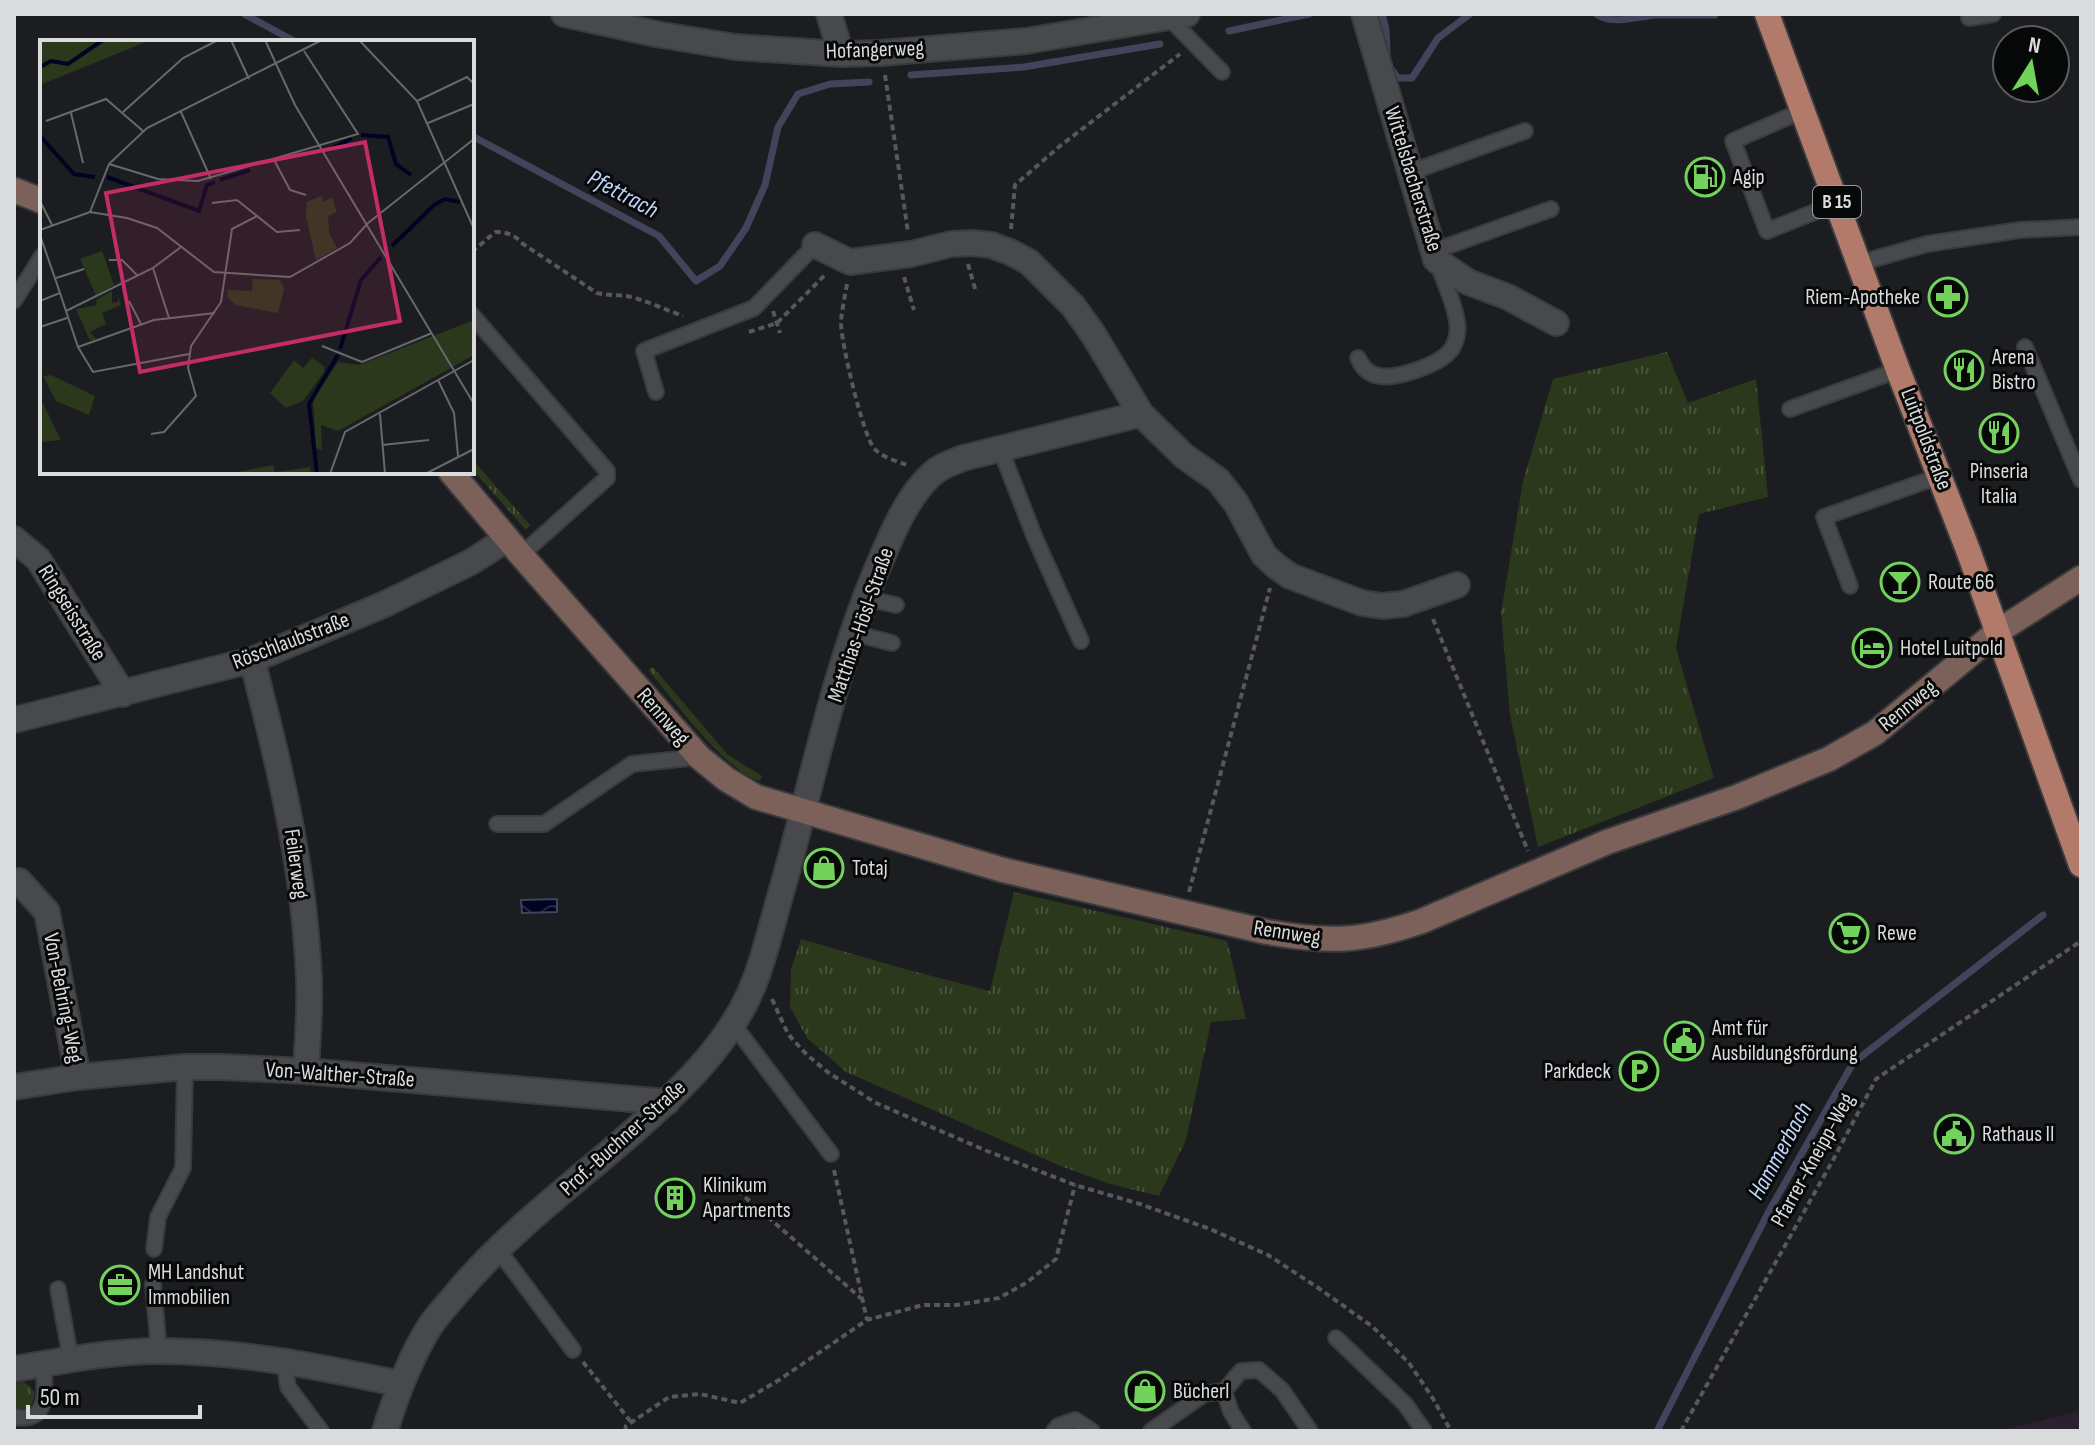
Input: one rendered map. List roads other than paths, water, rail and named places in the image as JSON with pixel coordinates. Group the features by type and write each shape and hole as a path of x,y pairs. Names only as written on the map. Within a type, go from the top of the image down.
{"main road":[{"name":"Luitpoldstraße","path":"1767,14 2081,865"},
{"path":"14,190 40,200"},
{"name":"Rennweg","path":"453,474 699,757 726,779 756,797 1003,870 1267,932 1331,940 1364,938 1422,921 1607,842 1737,797 1829,759 1875,733 1997,632 2081,578"}],"street":[{"name":"Hofangerweg","path":"564,14 735,47 841,54 1026,41 1116,20 1178,16"},
{"path":"829,14 841,54"},
{"name":"Wittelsbacherstraße","path":"1364,14 1435,256 1468,282 1508,297 1556,323"},
{"path":"815,245 850,262 962,243 991,245 1029,262 1073,306 1141,414 1184,456 1218,480 1236,503 1264,555 1276,566 1290,576 1362,603 1382,606 1403,604 1457,585"},
{"name":"Matthias-Hösl-Straße","path":"804,811 865,598 891,538 911,500 929,476 940,467 963,458 1141,414"},
{"name":"Ringseisstraße","path":"14,539 38,559 123,694"},
{"name":"Röschlaubstraße","path":"14,720 252,660 399,597 471,562 514,547"},
{"name":"Feilerweg","path":"252,660 276,752 301,894 309,962 306,1071"},
{"name":"Prof.-Buchner-Straße","path":"385,1431 401,1384 431,1325 497,1248 667,1102 733,1024 758,970 804,811"},
{"name":"Von-Behring-Weg","path":"19,881 47,912 78,1077"},
{"name":"Von-Walther-Straße","path":"14,1087 78,1077 185,1067 306,1071 667,1102"},
{"path":"14,1369 122,1353 159,1351 284,1360 401,1384"}],"lane":[{"path":"1969,18 1993,14"},
{"path":"1178,16 1195,44 1222,72"},
{"path":"1802,111 1733,141 1762,218 1767,231 1837,203"},
{"path":"1411,172 1525,131"},
{"path":"1358,358 1367,371 1380,376 1396,375 1436,362 1451,351 1458,333 1435,256 1551,209"},
{"path":"1860,263 1927,244 2020,230 2081,227"},
{"path":"656,392 644,351 754,308 815,245"},
{"path":"14,301 40,259"},
{"path":"474,317 607,471 607,478 514,547"},
{"path":"2025,347 2081,480"},
{"path":"1790,409 1898,370"},
{"path":"1000,448 1035,538 1081,641"},
{"path":"1850,586 1824,517 1940,476"},
{"path":"865,598 896,605"},
{"path":"853,633 892,643"},
{"path":"497,824 544,824 632,764 699,757"},
{"path":"733,1024 831,1154"},
{"path":"154,1249 158,1217 183,1168 185,1067"},
{"path":"497,1248 573,1350"},
{"path":"153,1284 159,1351"},
{"path":"58,1289 71,1360"},
{"path":"1336,1338 1405,1404 1424,1431"},
{"path":"284,1360 288,1387 321,1431"},
{"path":"14,1417 25,1418 41,1409 46,1391 43,1364"},
{"path":"1151,1431 1204,1394 1224,1391 1241,1371 1259,1370 1282,1390 1310,1431"},
{"path":"1224,1391 1231,1412 1243,1431"},
{"path":"1054,1431 1058,1426 1075,1420 1092,1431"}],"water":[{"path":"557,899 557,912 522,913 521,900"}],"waterway":[{"name":"Pfettrach","path":"244,14 292,40"},
{"name":"Pfettrach","path":"1229,31 1309,14"},
{"name":"Pfettrach","path":"1382,14 1387,53"},
{"name":"Pfettrach","path":"1391,69 1398,78 1412,78 1438,38 1470,14"},
{"name":"Pfettrach","path":"1596,14 1617,20 1657,15 1715,15"},
{"name":"Pfettrach","path":"911,75 1024,67 1160,44"},
{"name":"Pfettrach","path":"474,137 659,236 696,281 720,266 746,228 765,185 778,127 798,94 830,84 869,82"},
{"name":"Hammerbach","path":"1657,1431 1768,1213 1853,1063 2043,915"}],"place":[{"name":"Agip","path":"1705,177"},
{"name":"Riem-Apotheke","path":"1948,297"},
{"name":"Arena Bistro","path":"1964,370"},
{"name":"Pinseria Italia","path":"1999,433"},
{"name":"Route 66","path":"1900,582"},
{"name":"Hotel Luitpold","path":"1872,648"},
{"name":"Totaj","path":"824,868"},
{"name":"Rewe","path":"1849,933"},
{"name":"Amt für Ausbildungsfördung","path":"1684,1041"},
{"name":"Parkdeck","path":"1639,1071"},
{"name":"Rathaus II","path":"1954,1134"},
{"name":"Klinikum Apartments","path":"675,1198"},
{"name":"MH Landshut Immobilien","path":"120,1285"},
{"name":"Bücherl","path":"1145,1391"}]}
